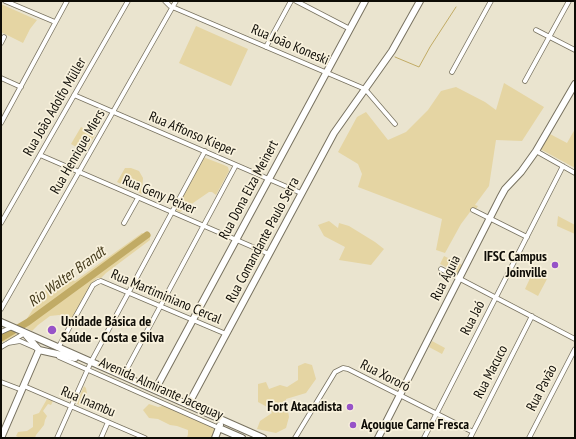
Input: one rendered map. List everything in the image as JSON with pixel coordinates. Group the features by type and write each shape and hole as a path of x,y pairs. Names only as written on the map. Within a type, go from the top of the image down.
{"street":[{"path":"5,1 55,22"},
{"path":"1,123 67,1"},
{"name":"Rua João Adolfo Müller","path":"1,223 128,1"},
{"name":"Rua João Koneski","path":"165,1 170,6 365,89 395,124"},
{"name":"Rua Henrique Miers","path":"1,309 176,1"},
{"path":"266,46 291,1"},
{"path":"296,1 350,29"},
{"name":"Rua Dona Elza Meinert","path":"155,390 365,1"},
{"name":"Rua Comandante Paulo Serra","path":"188,405 334,133 392,51 420,1"},
{"path":"452,72 491,1"},
{"path":"525,81 569,1"},
{"path":"536,30 575,50"},
{"path":"1,43 4,37"},
{"path":"1,78 21,87"},
{"name":"Rua Águia","path":"378,438 502,193 521,172 536,151 575,84"},
{"name":"Rua Affonso Kieper","path":"74,95 301,193"},
{"path":"57,438 90,362 205,151"},
{"path":"536,151 575,173"},
{"name":"Rua Geny Peixer","path":"40,155 269,254"},
{"path":"123,376 236,165"},
{"name":"Rua Jaó","path":"424,438 563,166"},
{"path":"124,223 138,198"},
{"path":"473,210 527,237"},
{"path":"441,269 575,339"},
{"name":"Rua Martiminiano Cercal","path":"58,348 93,285 98,282 104,282 226,334"},
{"name":"Rua Macuco","path":"470,438 532,316"},
{"name":"Avenida Almirante Jaceguay","path":"1,322 263,438"},
{"path":"1,332 18,330"},
{"path":"1,346 8,343 18,330"},
{"path":"18,330 38,349"},
{"name":"Avenida Almirante Jaceguay","path":"8,343 20,341 38,349 90,362"},
{"path":"2,434 23,388 38,349 37,342 42,341"},
{"name":"Rua Pavão","path":"529,438 575,349"},
{"name":"Avenida Almirante Jaceguay","path":"49,352 242,438"},
{"name":"Rua Xororó","path":"295,438 335,372 340,368 348,369 473,432"},
{"name":"Rua Inambu","path":"1,382 23,388 71,406 145,438"},
{"path":"214,438 222,420"},
{"path":"101,438 108,422"}],"shaded area":[{"path":"1,4 37,20 30,29 23,43 1,32"},
{"path":"196,26 248,49 231,86 179,63"},
{"path":"504,83 544,107 522,141 496,140 489,186 475,205 478,206 476,209 473,208 461,224 445,253 436,250 442,219 358,187 362,174 358,164 338,152 357,117 366,112 388,140 406,132 428,110 441,91 456,87 485,102 496,110"},
{"path":"81,127 95,135 85,152 71,144"},
{"path":"575,129 575,168 540,149 550,134 567,143"},
{"path":"203,157 228,167 229,171 216,195 209,192 180,212 176,210 175,207"},
{"path":"125,168 131,168 139,171 143,178 142,194 117,182"},
{"path":"558,216 575,225 575,234 557,226"},
{"path":"329,221 338,228 339,223 349,226 384,249 371,265 339,260 345,247 324,236 318,225"},
{"path":"142,233 150,236 150,240 101,278 97,278 92,283 73,319 59,315 50,316 32,331 22,326 49,285 54,288 61,284 64,285 71,280 75,281"},
{"path":"444,256 462,265 458,273 440,264"},
{"path":"533,272 547,279 538,296 525,289"},
{"path":"10,330 18,335 1,343 1,334"},
{"path":"432,341 445,348 442,354 429,347"},
{"path":"305,363 312,365 316,379 306,393 286,399 289,417 286,428 276,433 257,429 260,421 272,413 269,408 258,402 258,384 266,382 269,389 280,385 287,387 298,380 298,366"},
{"path":"84,386 87,394 82,406 77,404 77,402"},
{"path":"47,399 53,401 51,405 48,404 43,411 47,416 44,425 35,438 20,438 16,436 18,432 27,431 33,427 33,415 39,413"},
{"path":"149,404 158,407 170,407 213,427 215,430 213,438 187,438 188,430 170,425 158,419 149,418 143,410"}],"waterway":[{"name":"Rio Walter Brandt","path":"395,57 419,67 456,7"},
{"name":"Rio Walter Brandt","path":"1,338 28,322 147,235"}],"place":[{"name":"IFSC Campus Joinville","path":"555,265"},
{"name":"Unidade Básica de Saúde - Costa e Silva","path":"52,330"},
{"name":"Fort Atacadista","path":"350,407"},
{"name":"Açougue Carne Fresca","path":"353,425"}]}
